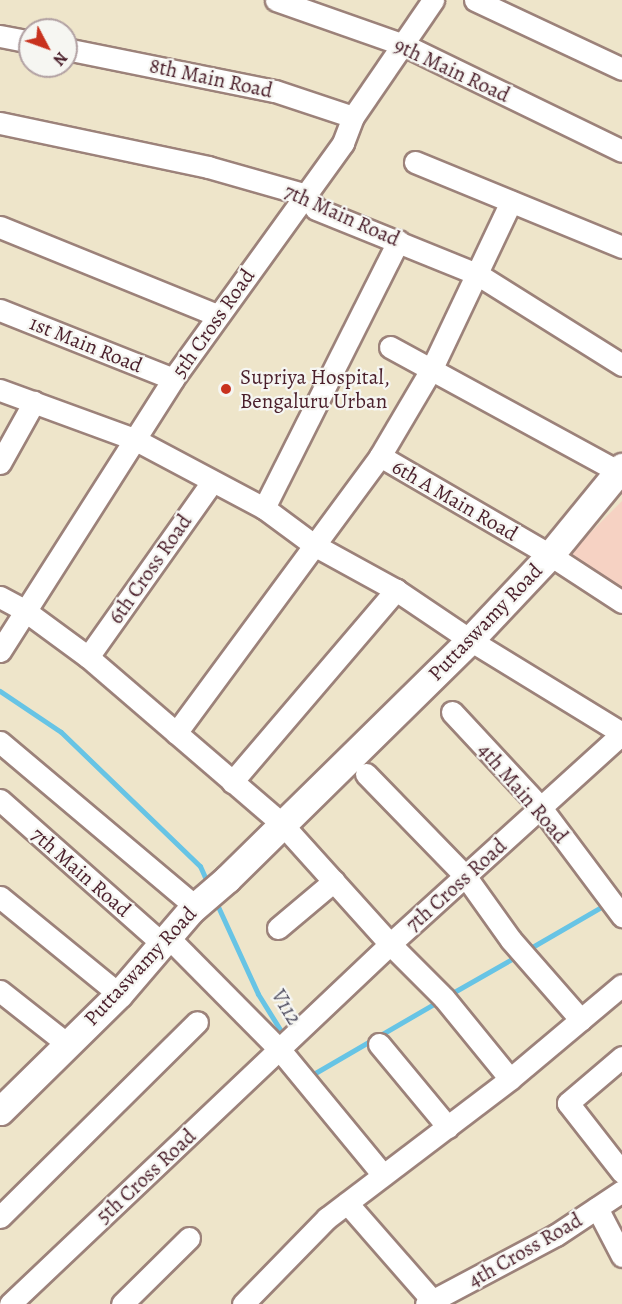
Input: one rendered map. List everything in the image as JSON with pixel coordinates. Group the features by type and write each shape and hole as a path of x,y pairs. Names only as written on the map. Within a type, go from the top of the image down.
{"main road":[{"name":"Puttaswamy Road","path":"0,1111 66,1043 118,994 210,894 470,640 550,555 620,469"}],"street":[{"name":"9th Main Road","path":"276,0 404,45 622,151"},
{"name":"5th Cross Road","path":"3,647 24,610 173,379 343,143 353,117 433,0"},
{"path":"475,0 622,69"},
{"path":"0,36 18,40"},
{"name":"8th Main Road","path":"78,51 275,91 353,117"},
{"name":"7th Main Road","path":"0,123 208,167 306,195 316,209 477,274 622,366"},
{"path":"415,162 622,247"},
{"path":"176,733 380,456 432,368 511,202"},
{"path":"0,227 217,315"},
{"path":"264,508 398,241"},
{"name":"1st Main Road","path":"0,310 173,379"},
{"path":"390,347 620,469"},
{"path":"0,390 134,439 264,508 314,545 396,590 470,640 622,733"},
{"path":"0,463 33,402"},
{"name":"6th A Main Road","path":"380,456 550,555 622,602"},
{"name":"6th Cross Road","path":"88,657 212,482"},
{"path":"232,782 396,590"},
{"path":"0,597 24,610 88,657 282,824 390,944 444,998 510,1079"},
{"name":"4th Main Road","path":"452,712 542,809 616,909"},
{"name":"7th Cross Road","path":"285,1046 390,944 542,809 622,733"},
{"path":"0,742 210,894"},
{"path":"366,774 466,877 522,953 581,1020"},
{"name":"7th Main Road","path":"0,800 166,940 285,1046 383,1175"},
{"path":"278,928 334,881"},
{"path":"0,897 118,994"},
{"path":"243,1304 327,1218 510,1079 622,985"},
{"path":"0,992 66,1043"},
{"path":"0,1217 197,1022"},
{"path":"379,1044 448,1127"},
{"name":"5th Cross Road","path":"10,1304 285,1046"},
{"path":"622,1057 568,1103 622,1172"},
{"name":"4th Cross Road","path":"429,1302 536,1246 622,1191"},
{"path":"347,1203 429,1302"},
{"path":"597,1208 622,1256"},
{"path":"122,1304 189,1238"}],"shaded area":[{"path":"622,501 622,598 563,560"}],"waterway":[{"name":"V112","path":"0,691 61,732 200,866 209,886"},
{"name":"V112","path":"215,900 258,994 284,1036"},
{"name":"V112","path":"527,950 608,903"},
{"name":"V112","path":"447,996 517,956"},
{"name":"V112","path":"310,1076 439,1001"}],"place":[{"name":"Supriya Hospital, Bengaluru Urban","path":"226,389"}]}
